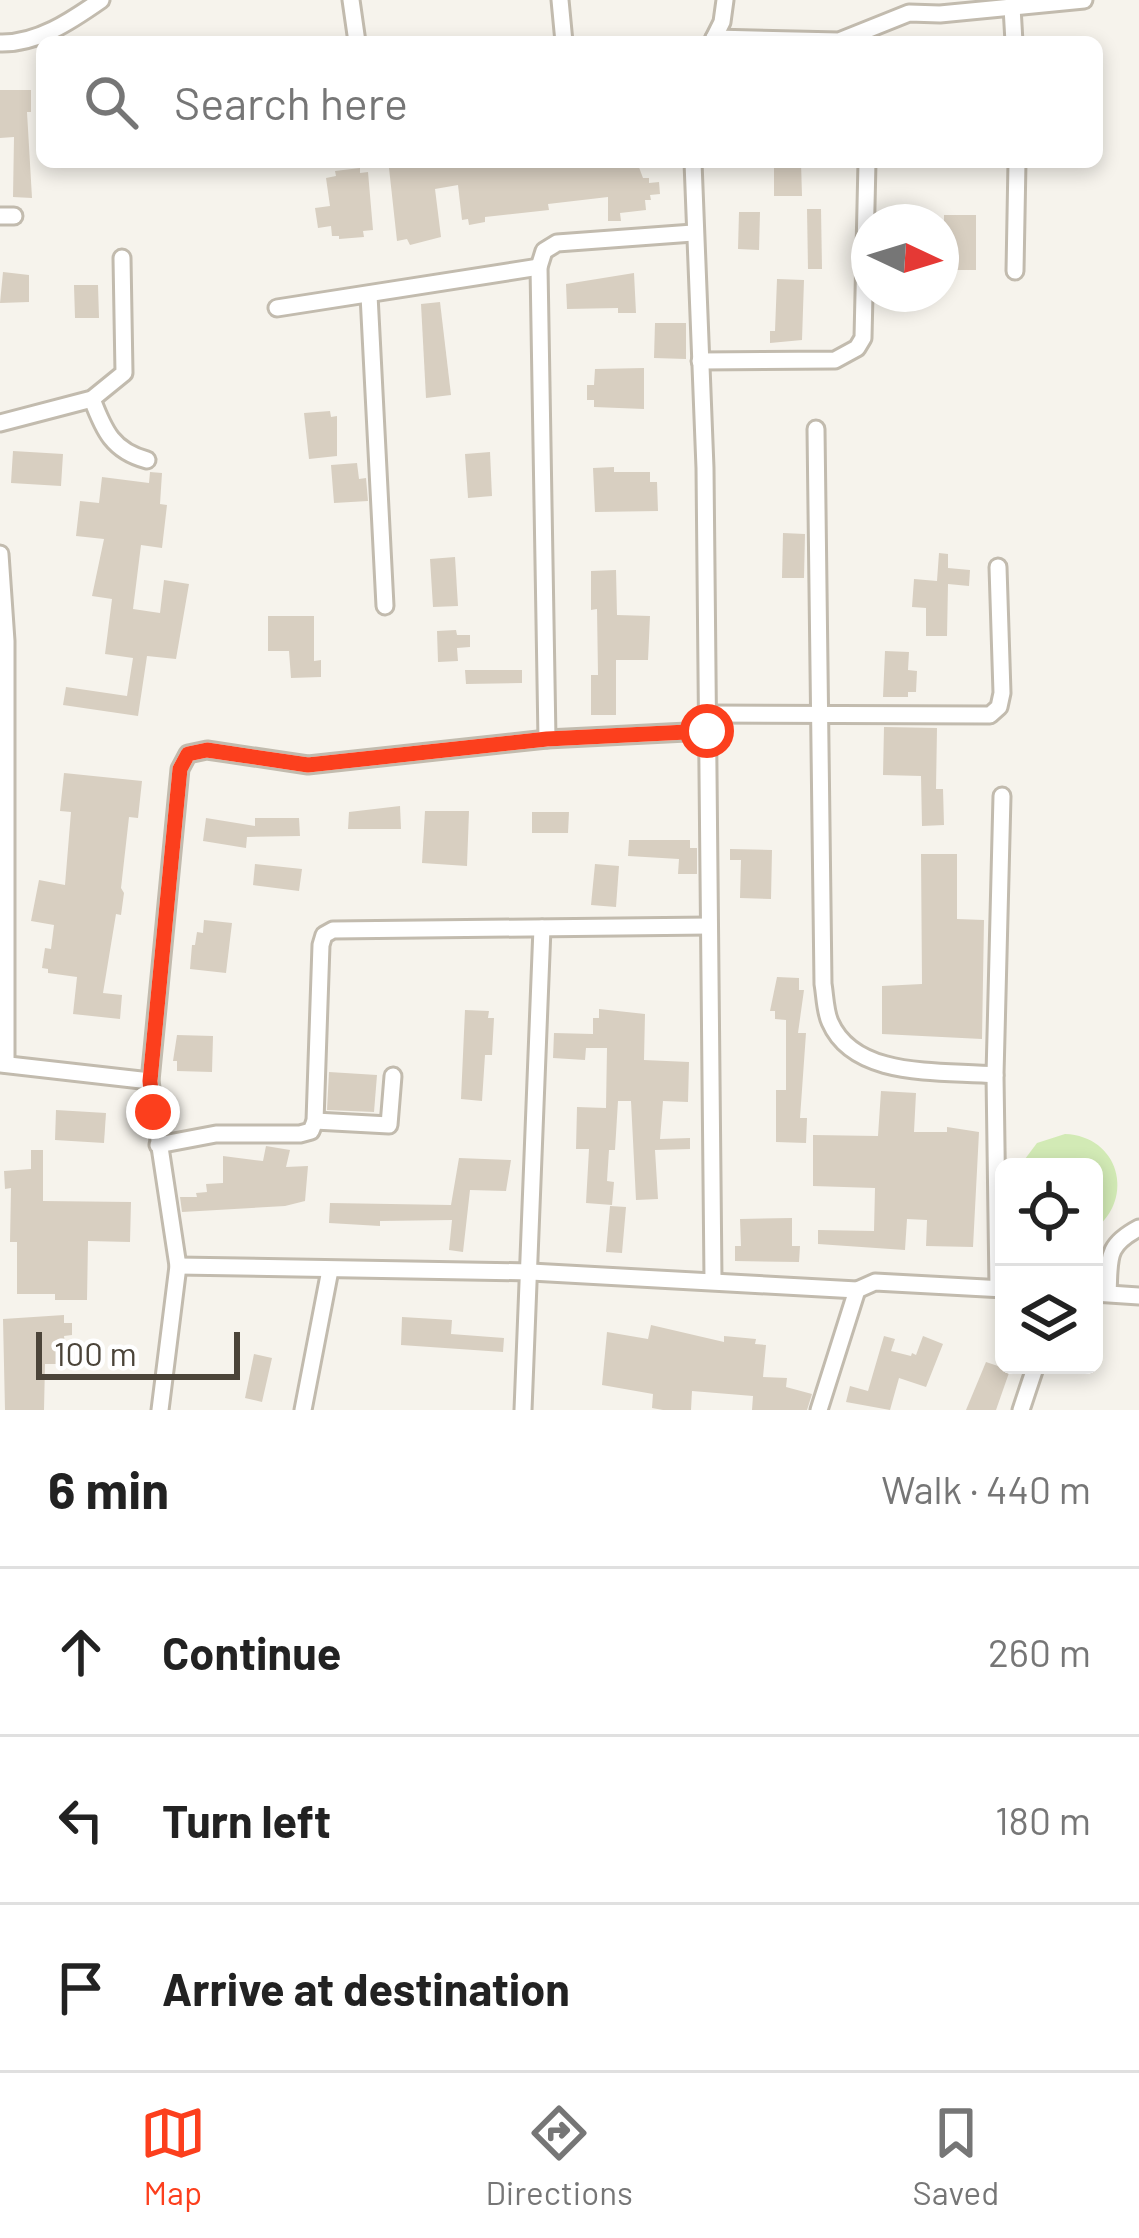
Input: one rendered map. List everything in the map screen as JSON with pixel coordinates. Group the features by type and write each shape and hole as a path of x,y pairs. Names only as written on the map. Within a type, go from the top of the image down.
{"street":[{"path":"38,36 101,0"},
{"path":"351,0 356,36"},
{"path":"560,0 563,36"},
{"path":"715,36 725,0"},
{"path":"849,36 909,6 1012,7 1084,0"},
{"path":"1012,7 1014,36"},
{"path":"0,44 21,44 36,37"},
{"path":"692,168 706,468 713,1280"},
{"path":"700,361 835,360 857,348 863,338 867,168"},
{"path":"1015,271 1017,168"},
{"path":"547,739 539,267 544,250 557,243 693,233"},
{"path":"0,423 92,399 124,374 122,258"},
{"path":"277,308 539,267"},
{"path":"369,295 385,606"},
{"path":"92,399 109,439 129,455 147,460"},
{"path":"816,429 823,984 830,1023 854,1051 880,1064 995,1075"},
{"path":"0,554 3,1064 150,1081"},
{"path":"160,1410 178,1266 150,1081 180,769 188,754 207,750 308,765 817,712 990,715 999,707 1002,693 998,567"},
{"path":"1000,1266 995,1075 1002,796"},
{"path":"158,1145 216,1135 311,1130 324,934 355,929 709,926"},
{"path":"524,1410 542,928"},
{"path":"315,1120 388,1125 393,1076"},
{"path":"1103,1284 1119,1238 1139,1228"},
{"path":"178,1266 531,1272 857,1290 875,1282 995,1289"},
{"path":"303,1410 330,1270"},
{"path":"819,1410 857,1290"},
{"path":"1103,1293 1139,1296"},
{"path":"1021,1410 1033,1374"}],"green space":[{"path":"1065,1134 1083,1137 1109,1157 1118,1186 1103,1221 1103,1158 1026,1158 1037,1143"}],"building":[{"path":"0,90 31,90 31,112 27,112 32,198 13,197 14,137 0,138"},
{"path":"360,168 360,173 368,172 373,230 363,231 364,237 339,239 332,236 331,226 318,228 315,208 330,206 326,178 336,176 335,171"},
{"path":"389,168 639,168 649,183 659,182 660,194 645,200 646,210 620,213 621,221 608,221 608,197 548,204 549,210 485,217 485,222 469,225 468,219 462,220 458,185 435,189 441,237 410,245 407,239 397,241"},
{"path":"774,168 801,168 802,196 774,196"},
{"path":"807,209 821,209 822,269 808,269"},
{"path":"739,212 760,212 759,250 738,249"},
{"path":"959,215 976,215 976,270 959,270"},
{"path":"3,272 29,275 29,302 0,303"},
{"path":"634,273 636,313 618,313 618,308 567,309 566,284"},
{"path":"777,279 804,280 802,340 770,343 770,331 775,331"},
{"path":"74,285 98,285 99,318 75,318"},
{"path":"440,302 451,395 426,398 421,304"},
{"path":"655,323 686,323 686,359 654,358"},
{"path":"644,368 644,409 594,407 594,400 587,400 587,385 594,385 595,369"},
{"path":"330,411 331,417 337,416 337,456 309,459 304,413"},
{"path":"13,451 63,454 61,486 11,483"},
{"path":"490,452 492,496 468,498 465,454"},
{"path":"357,463 359,479 366,478 368,501 334,503 331,465"},
{"path":"614,467 614,472 650,472 650,482 657,482 658,511 595,512 593,468"},
{"path":"150,472 162,473 160,504 167,505 162,548 141,545 133,609 160,613 164,580 189,584 176,659 147,656 138,716 63,705 66,687 127,696 133,658 105,654 112,599 92,596 104,539 76,536 80,501 99,503 102,477 149,483"},
{"path":"783,533 805,534 804,578 782,578"},
{"path":"939,553 948,554 948,568 970,570 969,586 948,584 947,636 926,636 926,608 912,607 914,579 937,581"},
{"path":"455,557 458,606 433,607 430,559"},
{"path":"616,570 617,615 650,616 648,660 616,660 616,715 591,715 591,675 598,675 591,571"},
{"path":"268,616 314,616 314,661 321,660 321,677 291,678 289,651 268,651"},
{"path":"456,630 457,635 470,635 470,647 457,648 458,661 438,662 437,631"},
{"path":"885,651 909,652 908,670 917,671 916,692 908,692 908,697 883,697"},
{"path":"465,670 522,670 522,683 466,684"},
{"path":"884,727 937,728 936,789 943,789 944,825 922,826 921,776 883,775"},
{"path":"64,773 142,781 138,818 129,817 121,915 116,914 103,993 122,995 120,1019 73,1014 77,977 42,968 54,925 31,921 39,880 65,885 71,812 60,811"},
{"path":"400,806 401,829 348,829 349,812"},
{"path":"425,811 469,811 467,866 422,863"},
{"path":"532,812 569,812 568,833 532,833"},
{"path":"206,818 255,826 255,818 299,818 300,836 247,837 246,848 203,841"},
{"path":"629,840 690,840 690,848 697,848 697,874 678,874 679,859 628,856"},
{"path":"730,849 772,850 771,899 740,898 741,860 730,860"},
{"path":"921,854 957,854 957,919 984,920 982,1039 882,1034 882,986 922,984"},
{"path":"255,864 302,869 299,891 253,885"},
{"path":"595,864 619,866 616,907 591,905"},
{"path":"204,920 232,923 226,973 190,969 192,945 197,932 203,933"},
{"path":"777,977 799,978 799,990 804,990 798,1033 806,1033 800,1118 807,1118 806,1143 776,1142 776,1090 786,1090 786,1020 775,1019 775,1011 770,1011"},
{"path":"599,1009 645,1014 644,1060 689,1062 688,1102 663,1101 660,1139 690,1138 690,1149 655,1150 658,1199 636,1200 631,1101 618,1101 615,1150 609,1150 607,1181 614,1182 612,1205 586,1203 589,1149 576,1149 577,1107 606,1108 607,1048 586,1048 585,1060 553,1058 554,1033 593,1034 593,1018 599,1018"},
{"path":"465,1010 489,1011 488,1018 494,1018 492,1055 485,1055 482,1101 461,1099"},
{"path":"177,1035 213,1036 212,1072 177,1071 177,1061 173,1061"},
{"path":"329,1072 377,1075 374,1112 327,1110"},
{"path":"881,1091 916,1093 914,1132 947,1132 947,1127 979,1132 973,1247 926,1246 927,1220 907,1219 905,1250 818,1244 818,1230 874,1231 875,1188 813,1186 813,1135 878,1136"},
{"path":"56,1110 106,1113 104,1143 55,1140"},
{"path":"266,1146 290,1150 286,1167 308,1166 305,1201 182,1212 180,1197 197,1197 196,1193 207,1192 206,1184 223,1183 223,1156 263,1161"},
{"path":"31,1150 43,1150 43,1201 131,1202 130,1242 88,1241 87,1300 17,1294 17,1242 10,1242 11,1188 5,1189 4,1171 31,1169"},
{"path":"459,1158 511,1160 506,1191 470,1190 463,1252 449,1250 452,1220 380,1221 380,1226 329,1223 330,1203 451,1205"},
{"path":"610,1206 626,1207 622,1253 606,1252"},
{"path":"792,1218 792,1246 800,1246 799,1262 735,1261 735,1246 741,1246 740,1219"},
{"path":"64,1315 64,1323 72,1323 72,1335 64,1336 61,1364 45,1364 44,1410 5,1410 3,1319"},
{"path":"402,1317 452,1320 451,1334 504,1338 503,1352 401,1345"},
{"path":"651,1325 724,1342 724,1336 756,1339 755,1344 766,1345 763,1377 787,1378 786,1387 812,1394 807,1410 752,1410 753,1396 692,1391 691,1410 663,1410 652,1408 653,1394 602,1385 607,1332 648,1339"},
{"path":"884,1336 895,1339 891,1351 911,1356 916,1355 923,1336 943,1344 926,1387 899,1378 890,1410 846,1402 850,1386 868,1391"},
{"path":"254,1354 272,1358 262,1402 245,1398"},
{"path":"986,1362 995,1365 995,1374 1009,1374 996,1410 966,1410"}],"route":[{"path":"153,1112 150,1081 180,769 188,754 197,749 308,765 547,739 707,731"}]}
